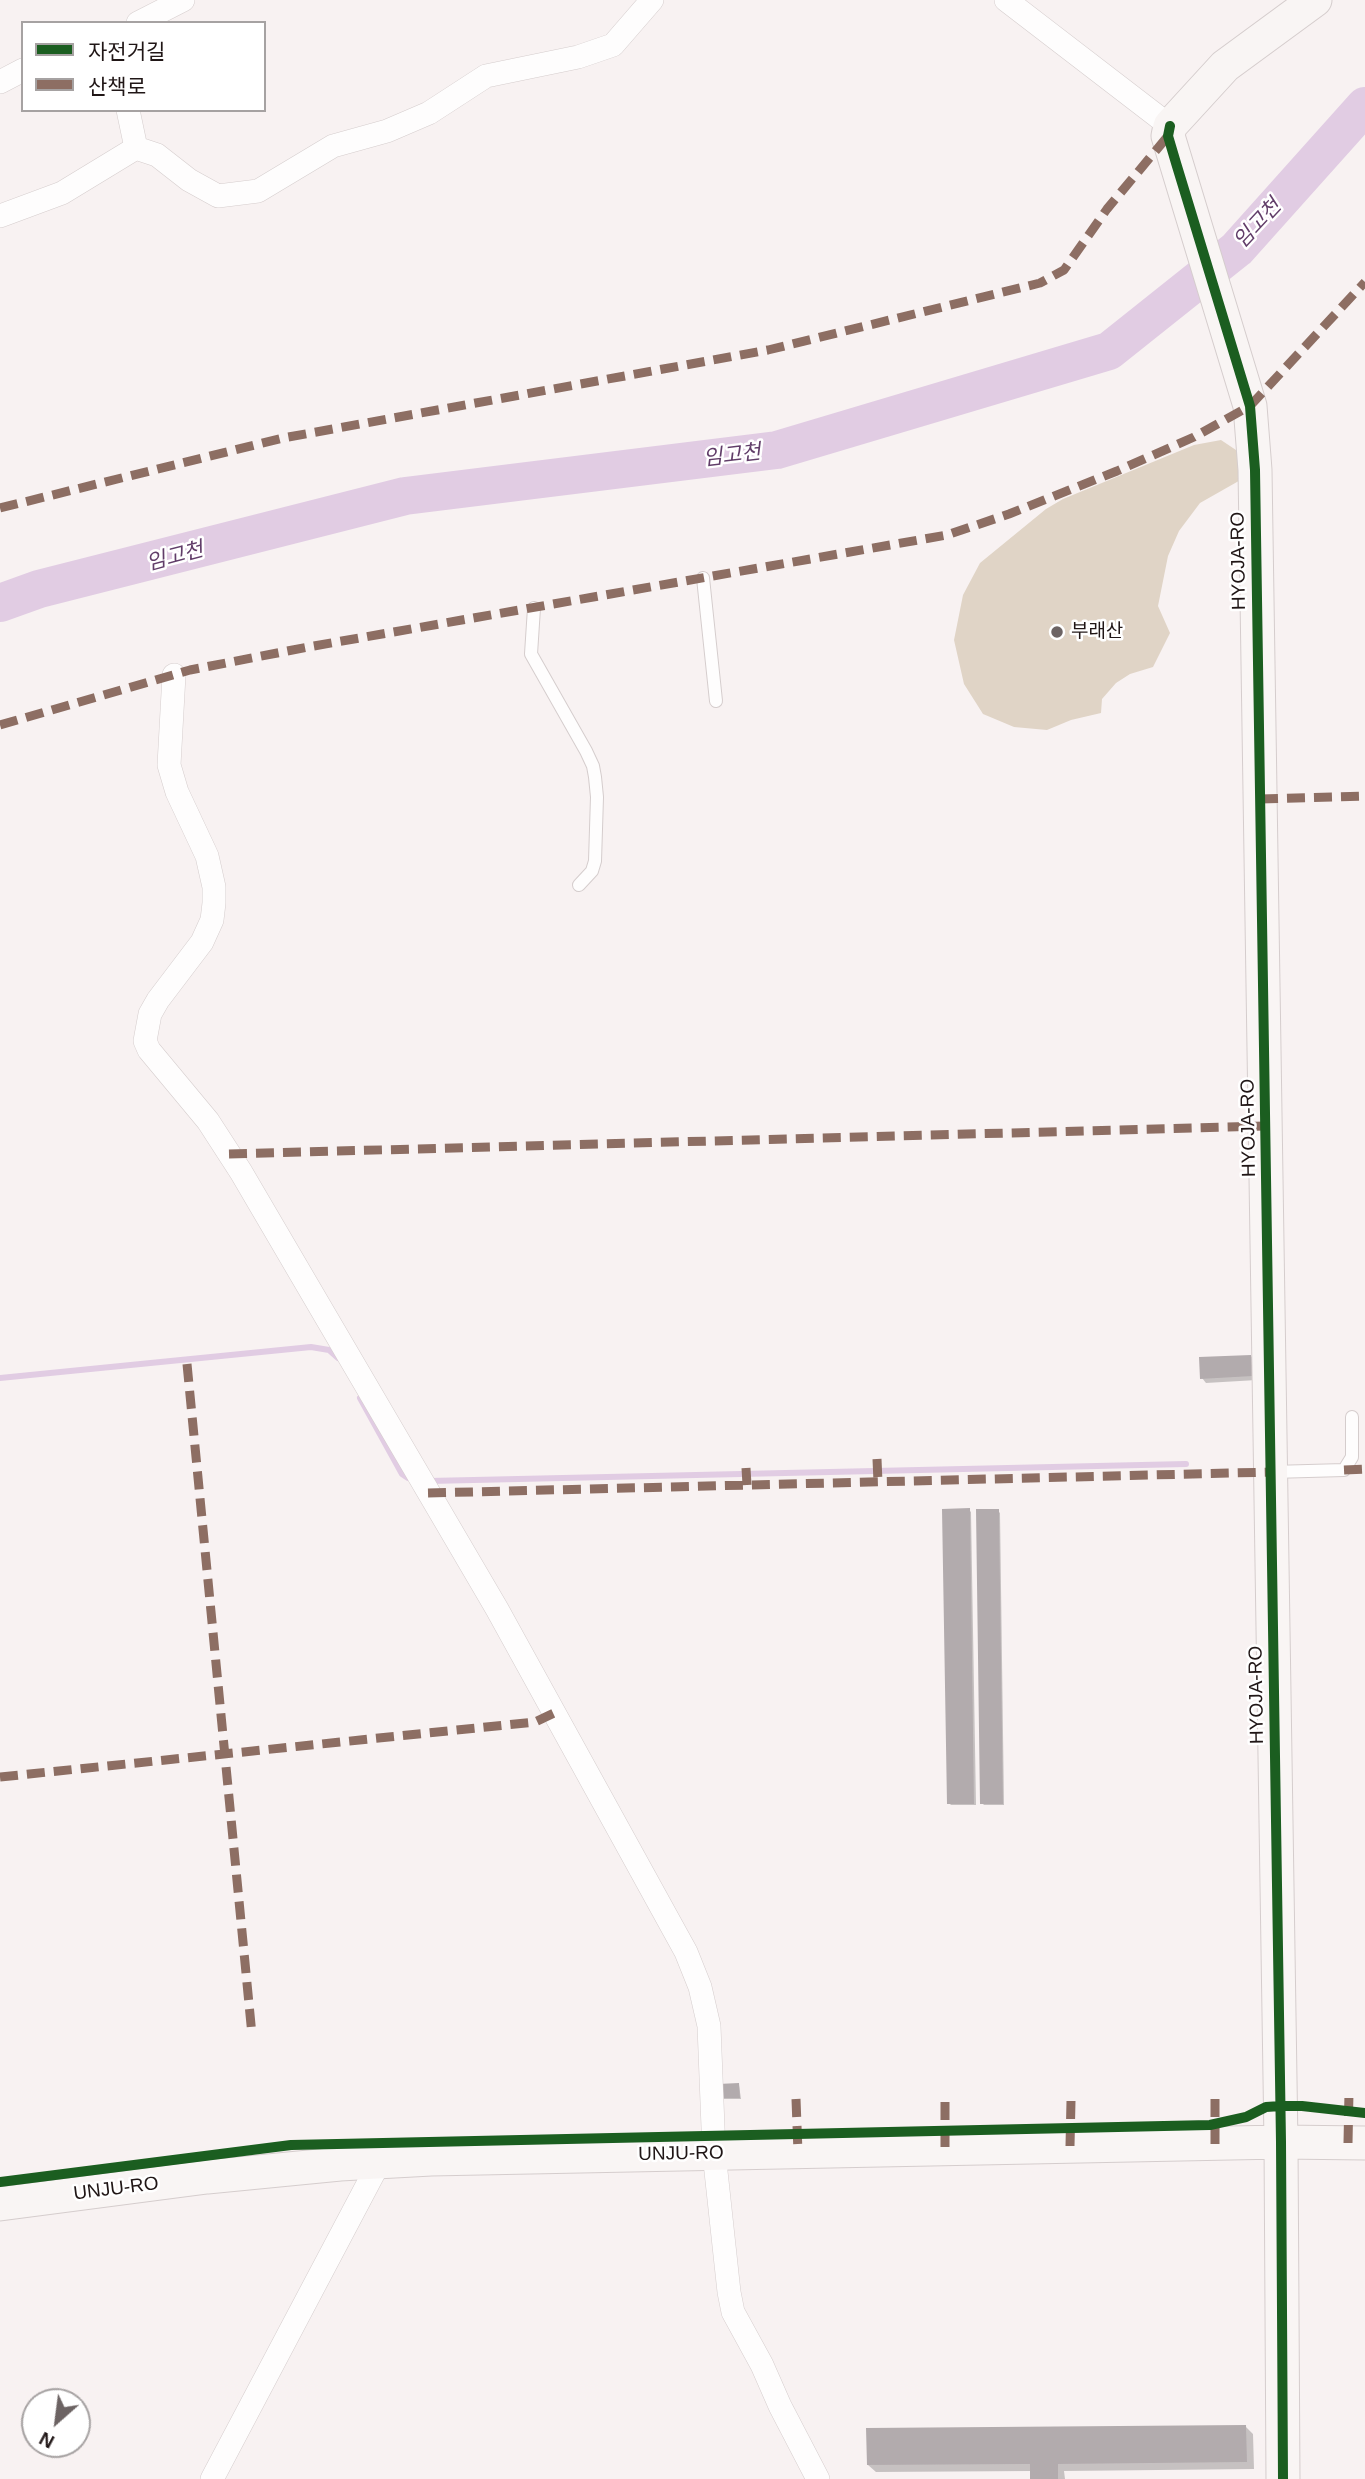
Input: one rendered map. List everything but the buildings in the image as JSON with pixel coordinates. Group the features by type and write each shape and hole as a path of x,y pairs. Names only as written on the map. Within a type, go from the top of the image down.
{"street":[{"path":"142,21 183,0"},
{"path":"136,148 157,155 189,180 218,196 258,191 333,146 387,131 429,113 486,76 578,57 613,45 652,0"},
{"path":"1006,0 1170,126 1226,66 1315,0"},
{"path":"0,82 21,70"},
{"path":"128,112 136,148"},
{"name":"HYOJA-RO","path":"1170,126 1168,136 1245,388 1252,418 1255,470 1272,1472 1283,2479"},
{"path":"0,216 62,194 136,148"},
{"path":"174,675 169,765 177,792 207,856 214,887 214,903 212,920 202,942 150,1014 145,1041 149,1050 208,1121 241,1172 497,1609 686,1952 700,1987 709,2026 714,2153 733,2312 818,2479"},
{"name":"UNJU-RO","path":"0,2204 207,2177 340,2164 714,2153 1281,2142 1365,2143"},
{"path":"212,2479 379,2163"}],"lane":[{"path":"703,578 716,701"},
{"path":"534,608 531,654 586,751 595,777 595,861 592,870 579,885"},
{"path":"1272,1472 1344,1470 1352,1457 1352,1417"}],"shaded area":[{"path":"1221,440 1242,454 1244,478 1200,503 1179,531 1168,556 1158,606 1170,633 1153,667 1130,674 1116,683 1102,699 1101,713 1071,720 1047,730 1014,727 983,714 964,684 954,640 963,595 980,563 1046,509 1063,499 1194,445"}],"waterway":[{"name":"임고천","path":"0,603 39,589 405,496 777,450 1109,351 1237,249 1365,106"},
{"path":"0,1378 311,1347 329,1350 338,1358"},
{"path":"360,1398 402,1474 415,1479"},
{"path":"429,1481 1186,1464"}],"marked path":[{"path":"0,508 283,438 768,350 1040,283 1064,270 1107,209 1168,136"},
{"path":"0,725 190,670 947,535 1009,514 1117,471 1194,437 1250,406 1365,282"},
{"path":"1260,799 1365,796"},
{"path":"229,1154 1267,1126"},
{"path":"187,1364 252,2035"},
{"path":"877,1459 878,1482"},
{"path":"746,1468 747,1485"},
{"path":"1344,1470 1365,1469"},
{"path":"428,1493 1272,1472"},
{"path":"0,1777 535,1722 554,1713"},
{"path":"1348,2143 1349,2092"},
{"path":"796,2099 798,2152"},
{"path":"1215,2099 1215,2144"},
{"path":"1070,2146 1071,2101"},
{"path":"945,2102 945,2149"}],"cycle path":[{"path":"1170,126 1168,136 1250,406 1255,470 1281,2142 1283,2479"},
{"path":"0,2182 291,2145 1210,2125 1246,2117 1266,2107 1281,2106 1365,2113"}],"place":[{"name":"부래산","path":"1057,632"}]}
